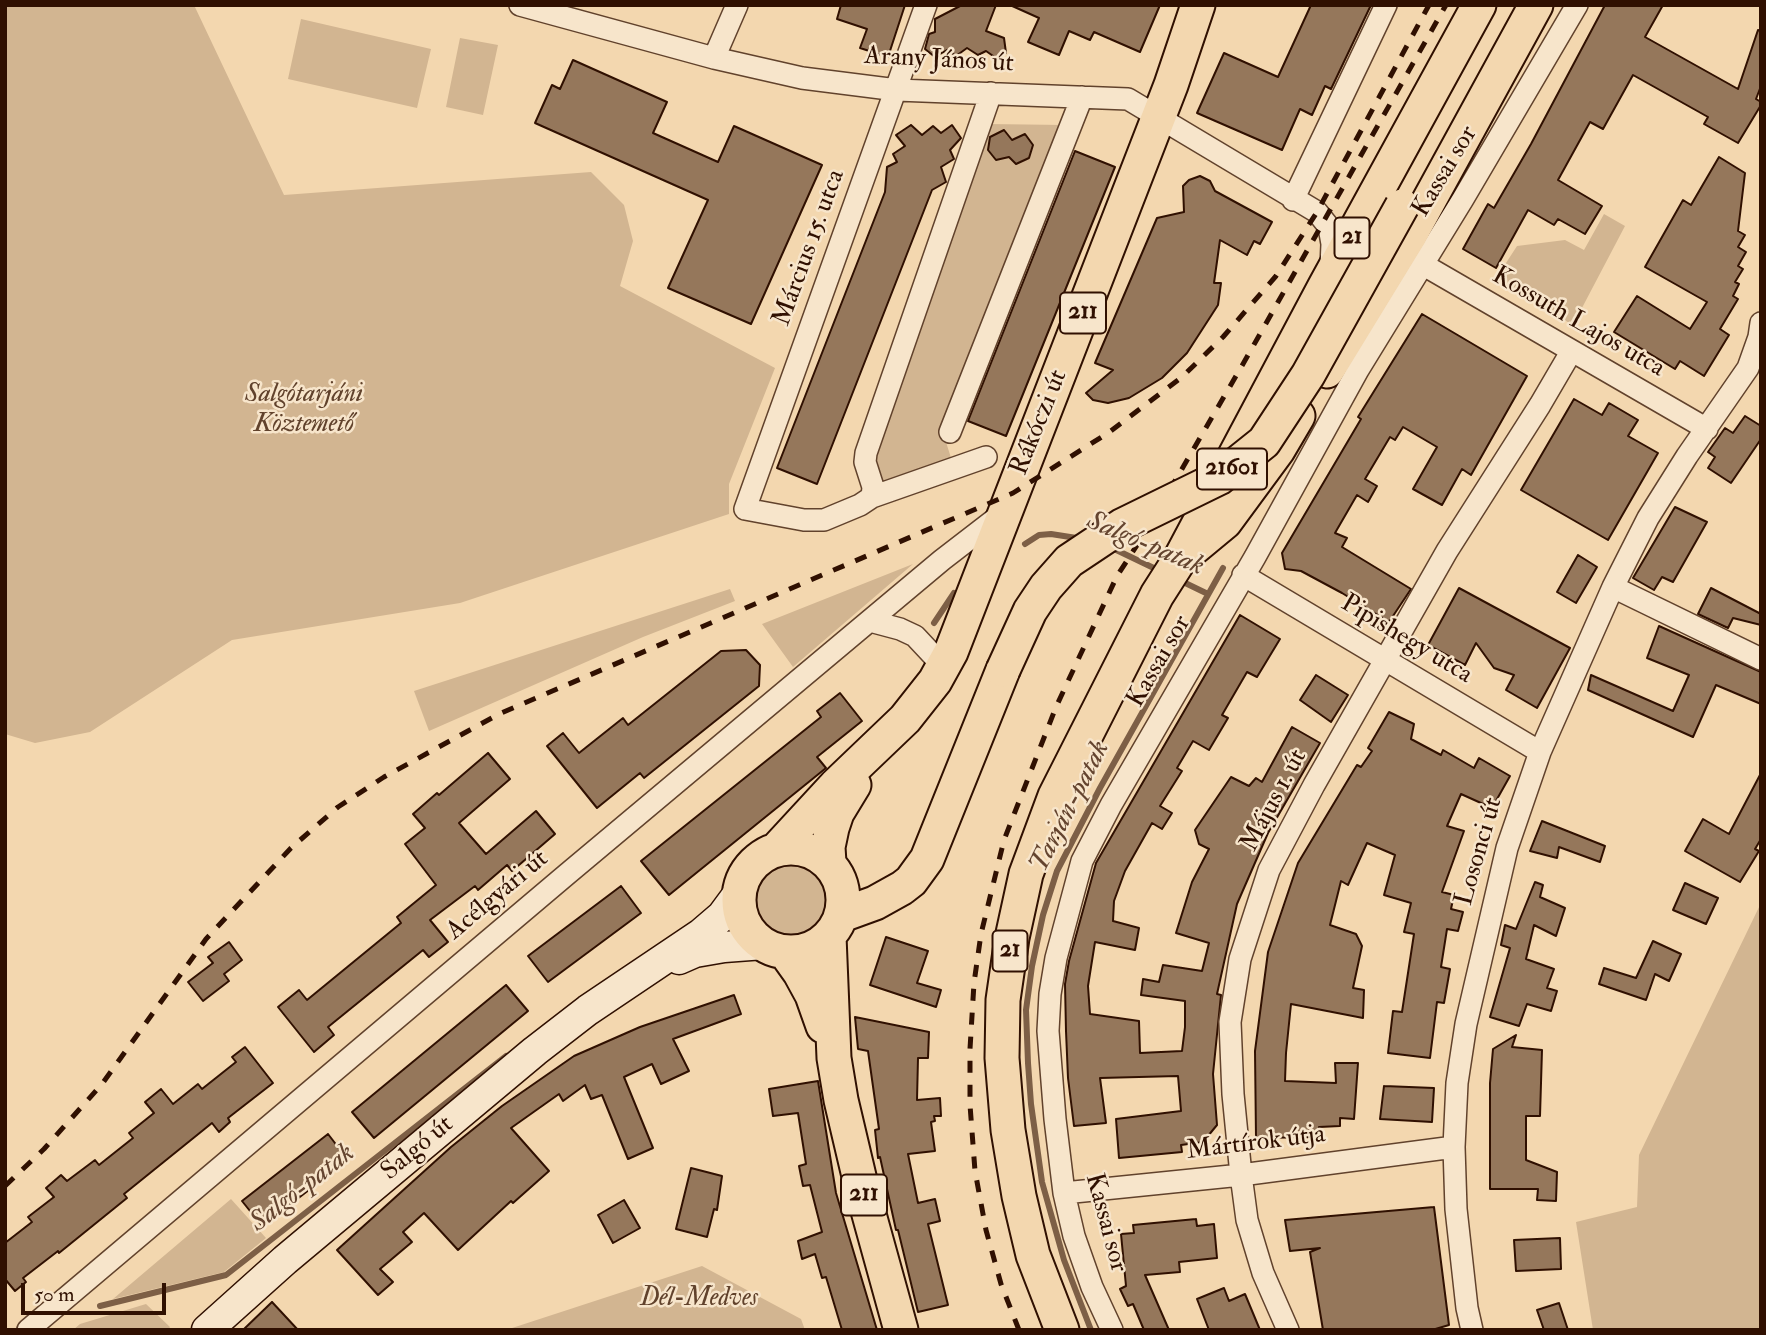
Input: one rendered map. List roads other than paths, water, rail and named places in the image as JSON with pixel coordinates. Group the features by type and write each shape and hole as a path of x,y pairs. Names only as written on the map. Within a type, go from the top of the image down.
{"main road":[{"name":"Rákóczi út","path":"880,745 905,719 944,667 961,628 1198,5"},
{"name":"21","path":"1062,1330 1033,1255 1019,1196 1008,1130 1002,1058 1003,1000 1012,938 1026,874 1055,796 1157,595 1180,559 1479,5"},
{"name":"21601","path":"836,926 911,881 927,859 1003,670 1030,611 1045,587 1069,561 1123,526 1219,478 1264,442 1308,375 1406,243 1512,5"},
{"name":"21","path":"1180,559 1224,522 1278,450 1406,243 1536,5"},
{"name":"211","path":"880,745 836,785 776,850 768,852 754,863 744,876 739,893 740,910 746,927 757,940 774,948 796,966 812,995 834,1058 859,1178 901,1330"},
{"name":"211","path":"834,1058 836,926 844,898 828,847 837,813 880,745"},
{"name":"21601","path":"834,870 853,880 871,880 900,872 917,859 943,824"},
{"path":"776,850 802,848 818,854 834,870"},
{"path":"637,976 701,934 722,916 739,893"},
{"path":"637,976 695,952 724,947 806,951 822,943 836,926"},
{"name":"Salgó út","path":"206,1330 285,1260 535,1051 637,976"}],"street":[{"name":"Arany János út","path":"520,5 714,58 802,78 897,90 1128,99 1158,116"},
{"path":"714,58 737,5"},
{"name":"Március 15. utca","path":"872,497 824,520 804,520 745,509 926,5"},
{"path":"1293,200 1386,5"},
{"name":"Kassai sor","path":"1112,1330 1091,1287 1074,1236 1055,1119 1048,1031 1050,993 1056,958 1082,861 1111,805 1358,370 1406,243 1463,199 1577,5"},
{"path":"986,457 872,497 873,487 866,453 991,93"},
{"path":"950,432 1082,97"},
{"path":"1158,116 1293,200 1317,212 1329,227 1333,262 1325,286"},
{"path":"1143,154 1163,142 1196,139"},
{"name":"Kossuth Lajos utca","path":"1406,243 1571,352 1707,429"},
{"name":"Losonci út","path":"1472,1330 1460,1252 1454,1147 1457,1083 1468,1013 1507,848 1540,752 1613,587 1648,518 1748,368 1761,323"},
{"name":"Május 1. út","path":"1288,1330 1263,1273 1247,1220 1241,1174 1233,1094 1230,1022 1240,959 1269,870 1314,785 1447,551 1571,352"},
{"name":"Acélgyári út","path":"28,1330 870,621 1007,510"},
{"name":"Pipishegy utca","path":"1243,575 1540,752"},
{"path":"1613,587 1761,659"},
{"path":"870,621 915,636 944,667"},
{"name":"Mártírok útja","path":"1065,1193 1454,1147"}],"waterway":[{"name":"Salgó-patak","path":"1025,544 1039,535 1083,539"},
{"name":"Salgó-patak","path":"1110,547 1160,571"},
{"name":"Tarján-patak","path":"1091,1330 1064,1260 1042,1182 1028,1063 1026,1010 1032,966 1043,915 1057,871 1100,788 1223,568"},
{"name":"Salgó-patak","path":"1179,580 1208,594"},
{"name":"Salgó-patak","path":"934,623 954,593"},
{"name":"Salgó-patak","path":"100,1306 226,1275 506,1056"}],"railway":[{"path":"5,1186 44,1149 102,1084 206,939 291,848 338,807 384,777 499,714 1013,493 1108,433 1182,377 1223,337 1276,276 1317,212 1429,5"},
{"path":"1019,1330 1001,1284 986,1230 975,1171 970,1105 974,983 981,934 1004,840 1056,707 1117,576 1243,364 1446,5"}],"park label":[{"name":"Salgótarjáni Köztemető","path":"304,410"},
{"name":"Dél-Medves","path":"699,1299"}]}
